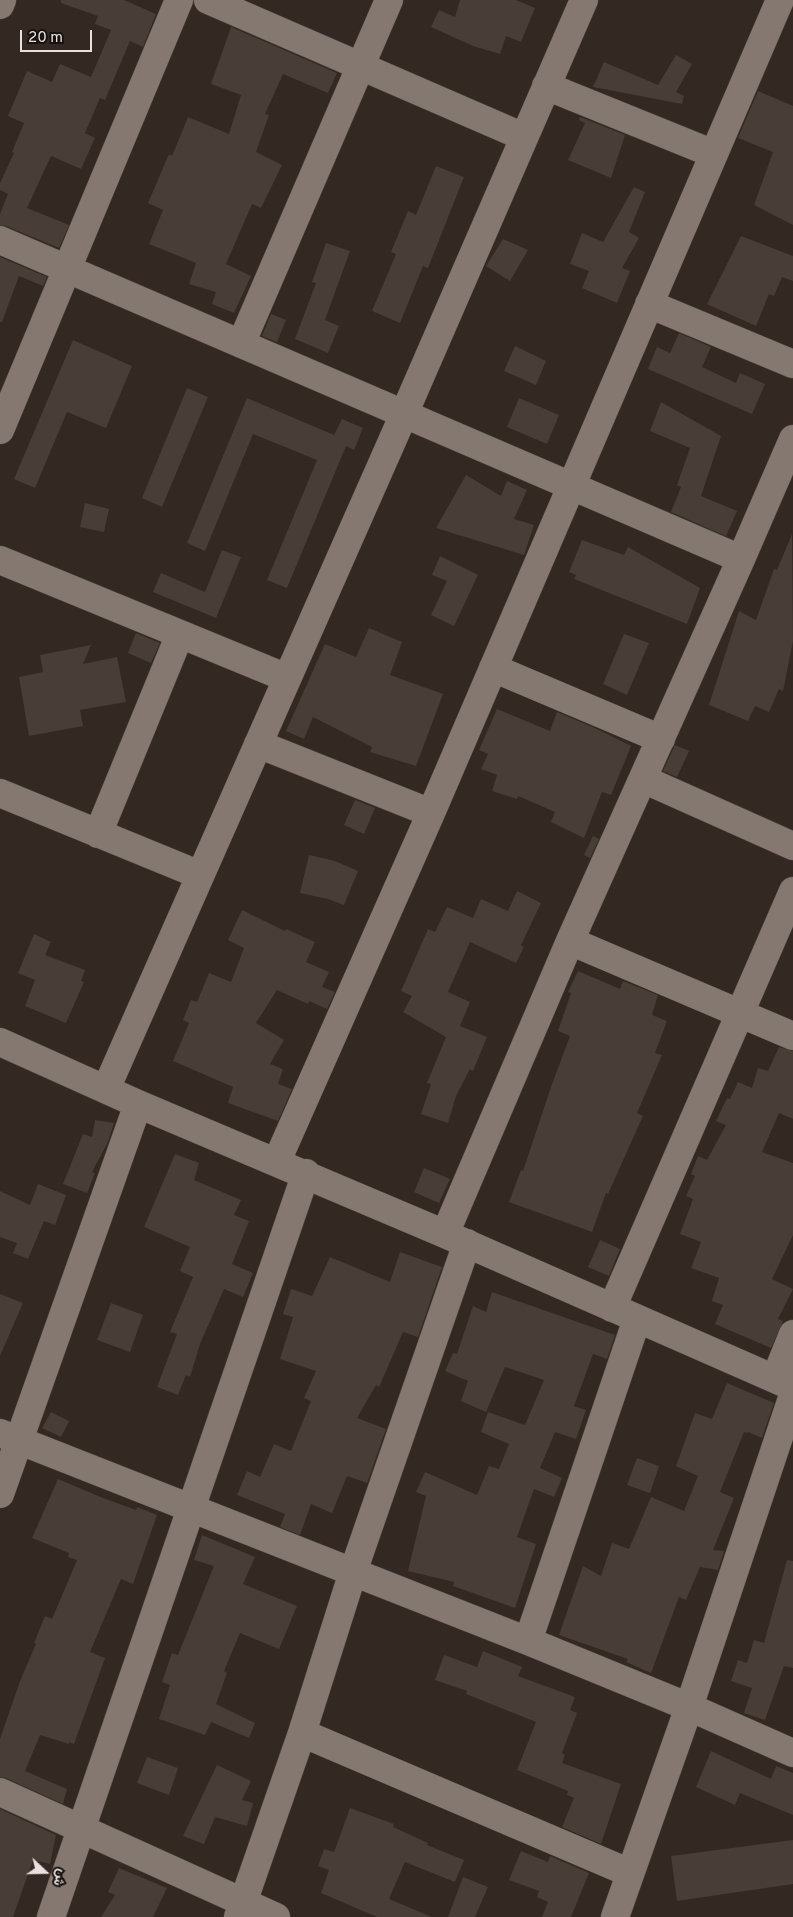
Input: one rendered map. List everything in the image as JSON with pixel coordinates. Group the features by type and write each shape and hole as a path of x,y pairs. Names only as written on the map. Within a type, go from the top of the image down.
{"street":[{"path":"0,5 2,0"},
{"path":"0,430 179,0"},
{"path":"208,0 524,137"},
{"path":"241,344 389,0"},
{"path":"106,1089 404,414 584,0"},
{"path":"277,1161 431,813 780,0"},
{"path":"546,86 714,154"},
{"path":"0,240 741,559"},
{"path":"649,304 793,364"},
{"path":"240,1910 302,1733 456,1238 570,941 793,439"},
{"path":"0,560 288,678"},
{"path":"98,834 180,634"},
{"path":"492,668 661,739"},
{"path":"258,744 431,813"},
{"path":"643,779 793,846"},
{"path":"0,793 200,875"},
{"path":"612,1308 793,891"},
{"path":"570,941 793,1036"},
{"path":"0,1042 138,1104 456,1238 787,1387"},
{"path":"0,1494 10,1437 138,1104"},
{"path":"51,1917 306,1174"},
{"path":"528,1641 637,1319"},
{"path":"615,1917 689,1707 787,1387 793,1334"},
{"path":"10,1437 528,1641 793,1752"},
{"path":"302,1733 630,1873"},
{"path":"0,1792 82,1829 240,1910 276,1917"}],"building":[{"path":"61,0 124,0 156,14 143,47 130,41 105,100 100,98 85,133 95,138 81,169 51,156 27,208 69,225 59,248 0,225 0,214 8,194 0,190 0,183 14,153 12,152 24,123 8,116 27,71 52,82 60,64 91,77 111,30 95,24 98,16 61,3"},
{"path":"460,0 516,0 535,8 521,42 506,36 500,54 473,46 431,27 439,10 455,17"},
{"path":"231,27 337,73 328,93 283,74 265,114 269,115 256,152 282,165 261,208 252,204 226,264 251,276 234,313 212,304 216,292 189,284 196,263 149,244 163,210 148,203 169,154 172,156 188,117 229,134 241,95 211,84"},
{"path":"676,55 692,64 676,92 684,96 682,104 593,87 604,62 658,85"},
{"path":"758,91 793,106 793,225 754,205 773,152 738,138"},
{"path":"580,117 625,135 611,178 568,160 585,123 579,120"},
{"path":"436,166 464,177 428,268 423,266 400,323 372,311 396,254 391,252 408,211 416,215"},
{"path":"634,187 645,192 629,232 639,238 622,268 630,271 617,303 582,288 589,271 570,264 582,233 603,242"},
{"path":"741,236 793,256 793,281 782,277 774,296 769,294 756,326 707,304"},
{"path":"503,239 528,250 510,281 486,266"},
{"path":"326,243 350,251 325,320 339,326 328,353 295,339 316,283 312,282"},
{"path":"0,257 47,277 43,286 19,276 2,322 0,322"},
{"path":"271,314 286,320 277,342 262,336"},
{"path":"679,333 711,347 702,367 736,383 740,373 765,384 752,414 648,369 657,347 670,353"},
{"path":"73,340 132,366 106,428 67,412 35,488 14,479"},
{"path":"515,346 546,361 536,385 504,371"},
{"path":"187,388 208,397 162,507 142,498"},
{"path":"247,398 334,435 342,419 363,428 354,450 346,446 287,588 267,580 317,460 253,434 205,551 187,543"},
{"path":"519,398 559,415 547,444 507,427"},
{"path":"661,402 721,436 701,496 737,511 726,536 671,512 681,487 677,485 690,448 650,431"},
{"path":"466,475 501,496 507,481 527,490 514,519 534,525 524,555 436,528"},
{"path":"85,503 109,509 104,532 80,527"},
{"path":"792,534 793,641 783,691 779,689 769,712 755,706 748,721 709,705 739,611 756,620 774,569 777,570"},
{"path":"582,540 624,555 628,547 700,588 687,624 574,579 576,575 569,572"},
{"path":"222,550 241,557 216,618 153,592 161,573 205,592"},
{"path":"440,556 478,575 454,626 431,615 447,581 432,575"},
{"path":"369,628 402,642 390,675 443,694 416,766 370,752 372,747 313,717 304,739 286,731 325,644 356,657"},
{"path":"136,633 160,643 151,663 128,653"},
{"path":"624,634 649,643 627,695 603,684"},
{"path":"91,645 83,664 117,657 126,702 80,710 83,726 29,736 19,677 43,672 40,655"},
{"path":"497,709 550,731 557,712 631,746 611,795 602,792 584,838 551,822 555,812 518,796 517,799 492,791 497,775 481,769 488,754 479,750"},
{"path":"675,745 689,751 677,777 663,771"},
{"path":"355,800 375,808 364,834 344,825"},
{"path":"593,836 599,839 590,858 584,855"},
{"path":"309,855 335,861 358,871 344,905 328,899 300,893"},
{"path":"517,891 541,903 521,945 524,947 516,963 470,942 448,992 470,1002 460,1026 487,1037 473,1071 470,1069 456,1096 448,1123 421,1114 431,1084 427,1083 446,1037 403,1012 412,996 401,991 428,929 435,932 447,907 473,918 481,899 508,911"},
{"path":"242,910 285,931 286,929 315,942 306,962 329,972 322,987 335,992 327,1009 309,1001 308,1004 277,990 256,1023 284,1040 270,1064 283,1069 278,1084 292,1089 278,1121 228,1103 233,1087 173,1061 189,1023 183,1020 191,1000 197,1002 209,973 231,982 244,948 228,940"},
{"path":"34,934 51,942 45,955 85,970 81,981 84,982 66,1023 25,1006 35,980 18,973"},
{"path":"578,971 620,989 623,981 658,995 652,1015 667,1021 655,1053 662,1055 637,1113 643,1116 608,1194 606,1193 592,1232 509,1202 521,1170 523,1171 570,1036 558,1031 571,993 568,992"},
{"path":"779,1047 793,1051 793,1119 779,1113 762,1152 793,1163 793,1235 772,1279 793,1289 778,1319 783,1321 771,1348 715,1324 723,1305 712,1301 719,1278 691,1268 701,1242 680,1234 693,1199 686,1196 695,1176 691,1174 698,1156 707,1160 726,1125 716,1121 727,1098 730,1099 738,1082 752,1088 758,1068 768,1071"},
{"path":"95,1120 114,1123 108,1142 92,1172 95,1173 87,1193 63,1184 83,1134 92,1137"},
{"path":"175,1154 199,1163 194,1180 241,1200 234,1215 249,1221 232,1264 253,1273 243,1297 224,1289 200,1344 190,1377 186,1375 178,1395 157,1387 177,1334 170,1332 193,1277 180,1271 190,1247 144,1227"},
{"path":"424,1168 450,1179 439,1203 414,1192"},
{"path":"38,1184 66,1195 55,1225 44,1221 28,1259 13,1253 17,1243 0,1237 0,1191 30,1205"},
{"path":"600,1240 620,1249 609,1276 588,1267"},
{"path":"400,1252 442,1267 418,1337 403,1332 379,1387 376,1385 357,1418 386,1429 367,1483 347,1476 332,1513 311,1504 300,1535 280,1527 285,1514 237,1495 247,1471 260,1477 274,1444 291,1451 311,1401 304,1398 316,1371 280,1359 293,1317 283,1314 291,1289 312,1296 330,1257 390,1282"},
{"path":"492,1292 615,1335 607,1359 593,1354 574,1406 586,1410 576,1439 555,1432 540,1468 562,1478 554,1497 534,1489 517,1537 536,1544 515,1608 453,1586 454,1582 408,1571 426,1496 416,1492 425,1472 477,1495 489,1466 499,1469 509,1444 481,1432 488,1412 525,1425 544,1380 505,1367 486,1412 461,1401 468,1381 445,1371 453,1353 457,1354 473,1306 486,1312"},
{"path":"0,1294 23,1303 0,1356"},
{"path":"111,1303 143,1315 130,1352 97,1340"},
{"path":"727,1383 774,1403 762,1438 744,1432 720,1492 734,1498 713,1550 724,1551 718,1570 700,1567 686,1600 679,1597 651,1673 626,1662 628,1659 559,1635 583,1566 601,1576 612,1543 629,1549 651,1497 684,1511 698,1476 676,1466 695,1413 712,1419"},
{"path":"51,1412 69,1421 61,1437 42,1428"},
{"path":"637,1458 659,1466 650,1493 627,1485"},
{"path":"58,1479 136,1510 137,1507 157,1515 133,1584 121,1579 90,1652 105,1658 74,1744 40,1735 25,1771 67,1789 63,1804 0,1777 0,1739 20,1681 36,1644 34,1643 45,1616 52,1619 77,1560 68,1557 69,1553 32,1538"},
{"path":"202,1535 255,1557 243,1584 297,1606 279,1649 240,1633 224,1671 227,1673 216,1704 255,1723 249,1738 211,1722 205,1735 159,1719 170,1685 162,1682 172,1653 178,1655 214,1566 194,1560"},
{"path":"787,1560 793,1561 793,1668 784,1666 765,1720 744,1713 752,1688 731,1681 738,1660 747,1663 754,1640 764,1643"},
{"path":"483,1651 522,1667 518,1676 575,1697 570,1710 577,1713 562,1753 565,1755 562,1763 621,1784 601,1844 562,1827 574,1798 567,1795 568,1791 517,1770 536,1722 466,1694 467,1691 435,1680 444,1655 477,1667"},
{"path":"711,1751 771,1779 776,1766 793,1773 793,1815 740,1793 735,1805 696,1787"},
{"path":"147,1757 178,1768 169,1795 137,1783"},
{"path":"217,1765 251,1781 242,1800 253,1803 247,1826 215,1817 204,1844 183,1836"},
{"path":"350,1808 394,1824 393,1827 428,1843 427,1845 464,1860 455,1882 405,1862 389,1899 432,1917 377,1917 321,1893 329,1870 318,1866 324,1849 334,1852"},
{"path":"0,1809 56,1835 50,1864 33,1860 13,1917 0,1917"},
{"path":"793,1840 793,1884 677,1901 671,1856"},
{"path":"521,1851 548,1862 550,1856 589,1873 571,1917 542,1917 548,1902 537,1897 539,1891 509,1880"},
{"path":"119,1868 167,1888 153,1917 101,1917 115,1895 108,1892"},
{"path":"463,1877 488,1887 475,1917 448,1917"}]}
